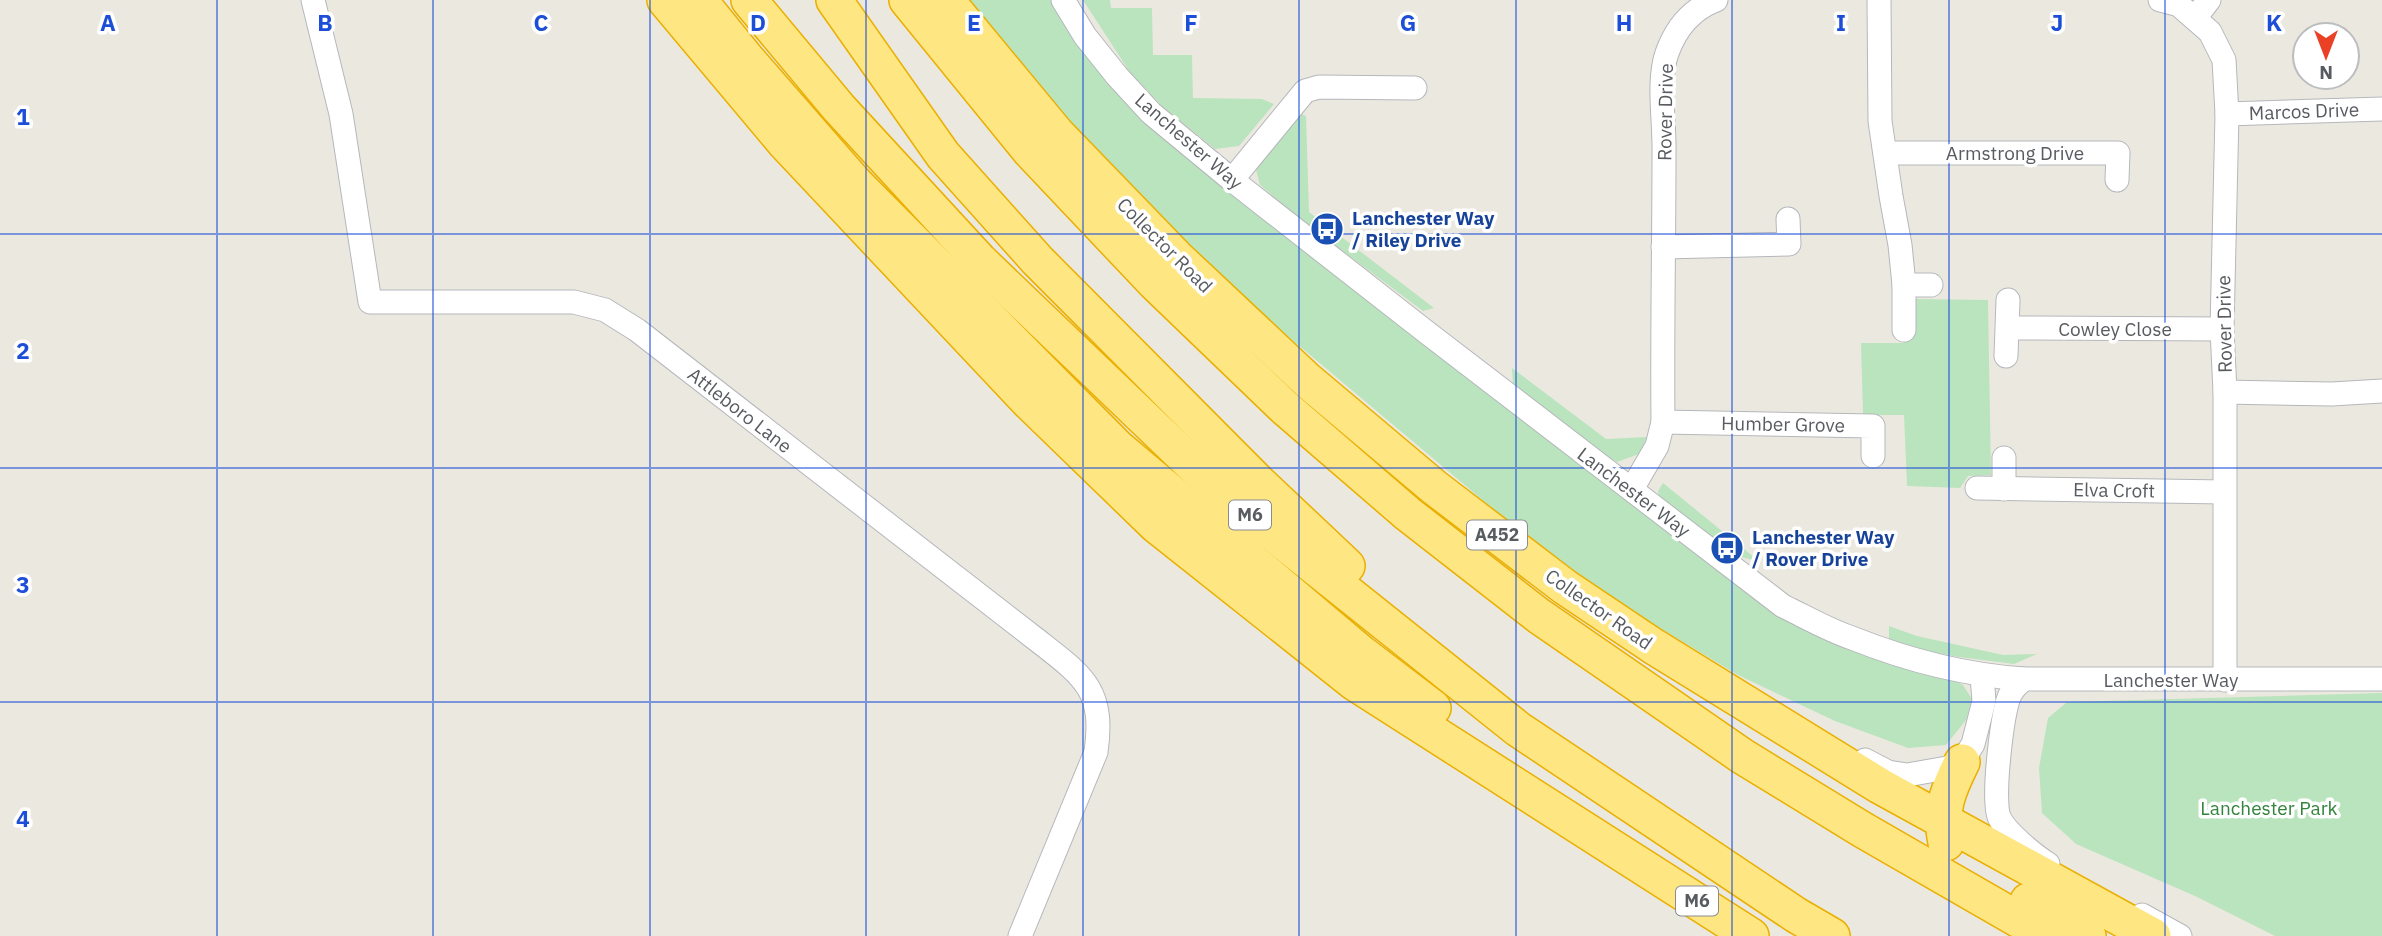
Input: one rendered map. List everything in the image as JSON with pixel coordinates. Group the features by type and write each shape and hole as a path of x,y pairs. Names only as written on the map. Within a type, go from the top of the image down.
{"highway":[{"path":"665,0 785,143 1028,401 1156,525 1355,682 1643,866"},
{"name":"M6","path":"699,0 855,183 1117,447 1361,653 1643,866 1751,936"},
{"name":"M6","path":"749,0 839,108 980,261 1221,492 1518,729 1796,915 1832,936"},
{"path":"834,0 943,155 1037,260 1258,482 1518,729"},
{"name":"Collector Road","path":"907,0 1030,151 1155,283 1284,407 1408,514 1539,616 1742,756 2047,936"},
{"name":"Collector Road","path":"946,0 1057,134 1176,257 1307,380 1456,503 1565,587 1653,646 1942,821 2153,936"},
{"path":"1962,762 1950,785 1942,821 1946,844 1968,867 2088,936"}],"street":[{"name":"Attleboro Lane","path":"313,0 341,114 370,302 573,302 605,310 637,330 1074,669 1088,685 1097,707 1099,731 1096,752 1020,936"},
{"name":"Lanchester Way","path":"1063,0 1085,36 1116,76 1151,113 1231,180 1783,606 1850,638 1919,661 1982,676 2024,679 2225,681 2382,679"},
{"name":"Rover Drive","path":"1632,489 1657,446 1662,422 1663,68 1688,6 1716,0"},
{"path":"1879,0 1880,121 1900,245 1904,285 1904,330"},
{"name":"Rover Drive","path":"2160,0 2202,9 2224,60 2227,114 2222,329 2225,392 2225,681"},
{"path":"1231,180 1305,92 1319,87 1415,88"},
{"name":"Marcos Drive","path":"2227,114 2382,109"},
{"name":"Armstrong Drive","path":"1885,153 2118,153 2117,180"},
{"path":"1663,247 1790,244 1788,219"},
{"path":"1904,285 1931,285"},
{"path":"2006,356 2008,300"},
{"name":"Cowley Close","path":"2008,328 2222,329"},
{"path":"2225,392 2332,394 2382,391"},
{"name":"Humber Grove","path":"1662,422 1873,426 1873,456"},
{"path":"2004,458 2004,489"},
{"name":"Elva Croft","path":"1977,488 2224,492"},
{"path":"1653,646 1888,772 1907,775 1947,768 1962,762 1973,744 1984,701 1982,676"},
{"path":"2024,679 2013,688 2008,699 1996,772 1999,818 2031,853 2052,867 2180,936"}],"green space":[{"path":"966,0 1054,0 1114,85 1703,558 1963,685 1972,699 1966,720 1946,745 1908,748 1835,721 1738,675 1573,576 1172,239 1060,113"},
{"path":"1083,0 1110,0 1111,8 1152,8 1153,55 1192,55 1193,98 1262,99 1274,104 1239,146 1215,149 1162,106 1129,71"},
{"path":"1296,112 1306,116 1309,212 1434,308 1423,311 1304,222 1260,185 1256,170"},
{"path":"1915,299 1988,300 1991,475 1968,476 1960,488 1907,486 1904,415 1863,415 1861,343 1903,343 1912,339 1911,320"},
{"path":"1512,368 1606,439 1647,437 1639,454 1617,462 1602,453 1513,385"},
{"path":"1663,483 1760,562 1730,554 1659,497 1658,491"},
{"path":"1889,626 1917,636 2003,655 2037,654 2014,664 1910,648 1889,640"},
{"name":"Lanchester Park","path":"2382,693 2382,936 2275,936 2195,896 2076,844 2042,813 2039,768 2048,718 2067,702"}],"place":[{"name":"Lanchester Way / Riley Drive","path":"1327,229"},
{"name":"Lanchester Way / Rover Drive","path":"1727,548"}]}
